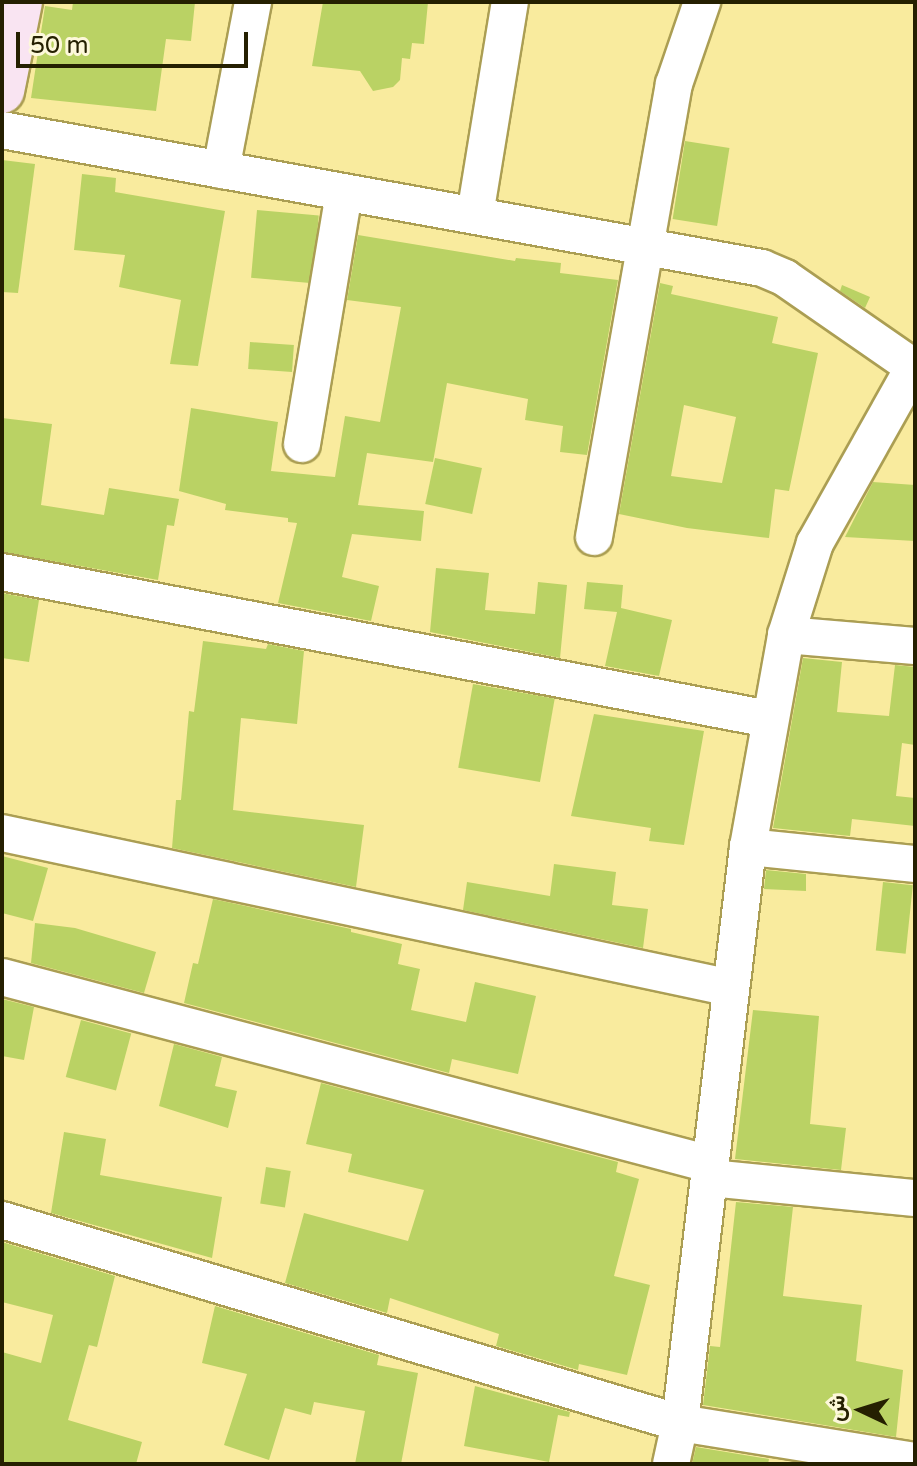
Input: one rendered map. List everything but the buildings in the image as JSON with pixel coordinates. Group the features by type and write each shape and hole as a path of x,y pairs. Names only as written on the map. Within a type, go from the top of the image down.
{"street":[{"path":"221,170 253,2"},
{"path":"475,215 510,2"},
{"path":"594,537 674,84 702,2"},
{"path":"2,91 12,23"},
{"path":"2,130 762,268 785,278 914,367 815,543 786,635 748,847 680,1423 671,1464"},
{"path":"302,444 344,192"},
{"path":"2,572 769,719"},
{"path":"786,635 915,646"},
{"path":"2,833 731,988"},
{"path":"748,847 915,864"},
{"path":"2,977 710,1171 915,1198"},
{"path":"2,1220 680,1423 915,1461"}]}
